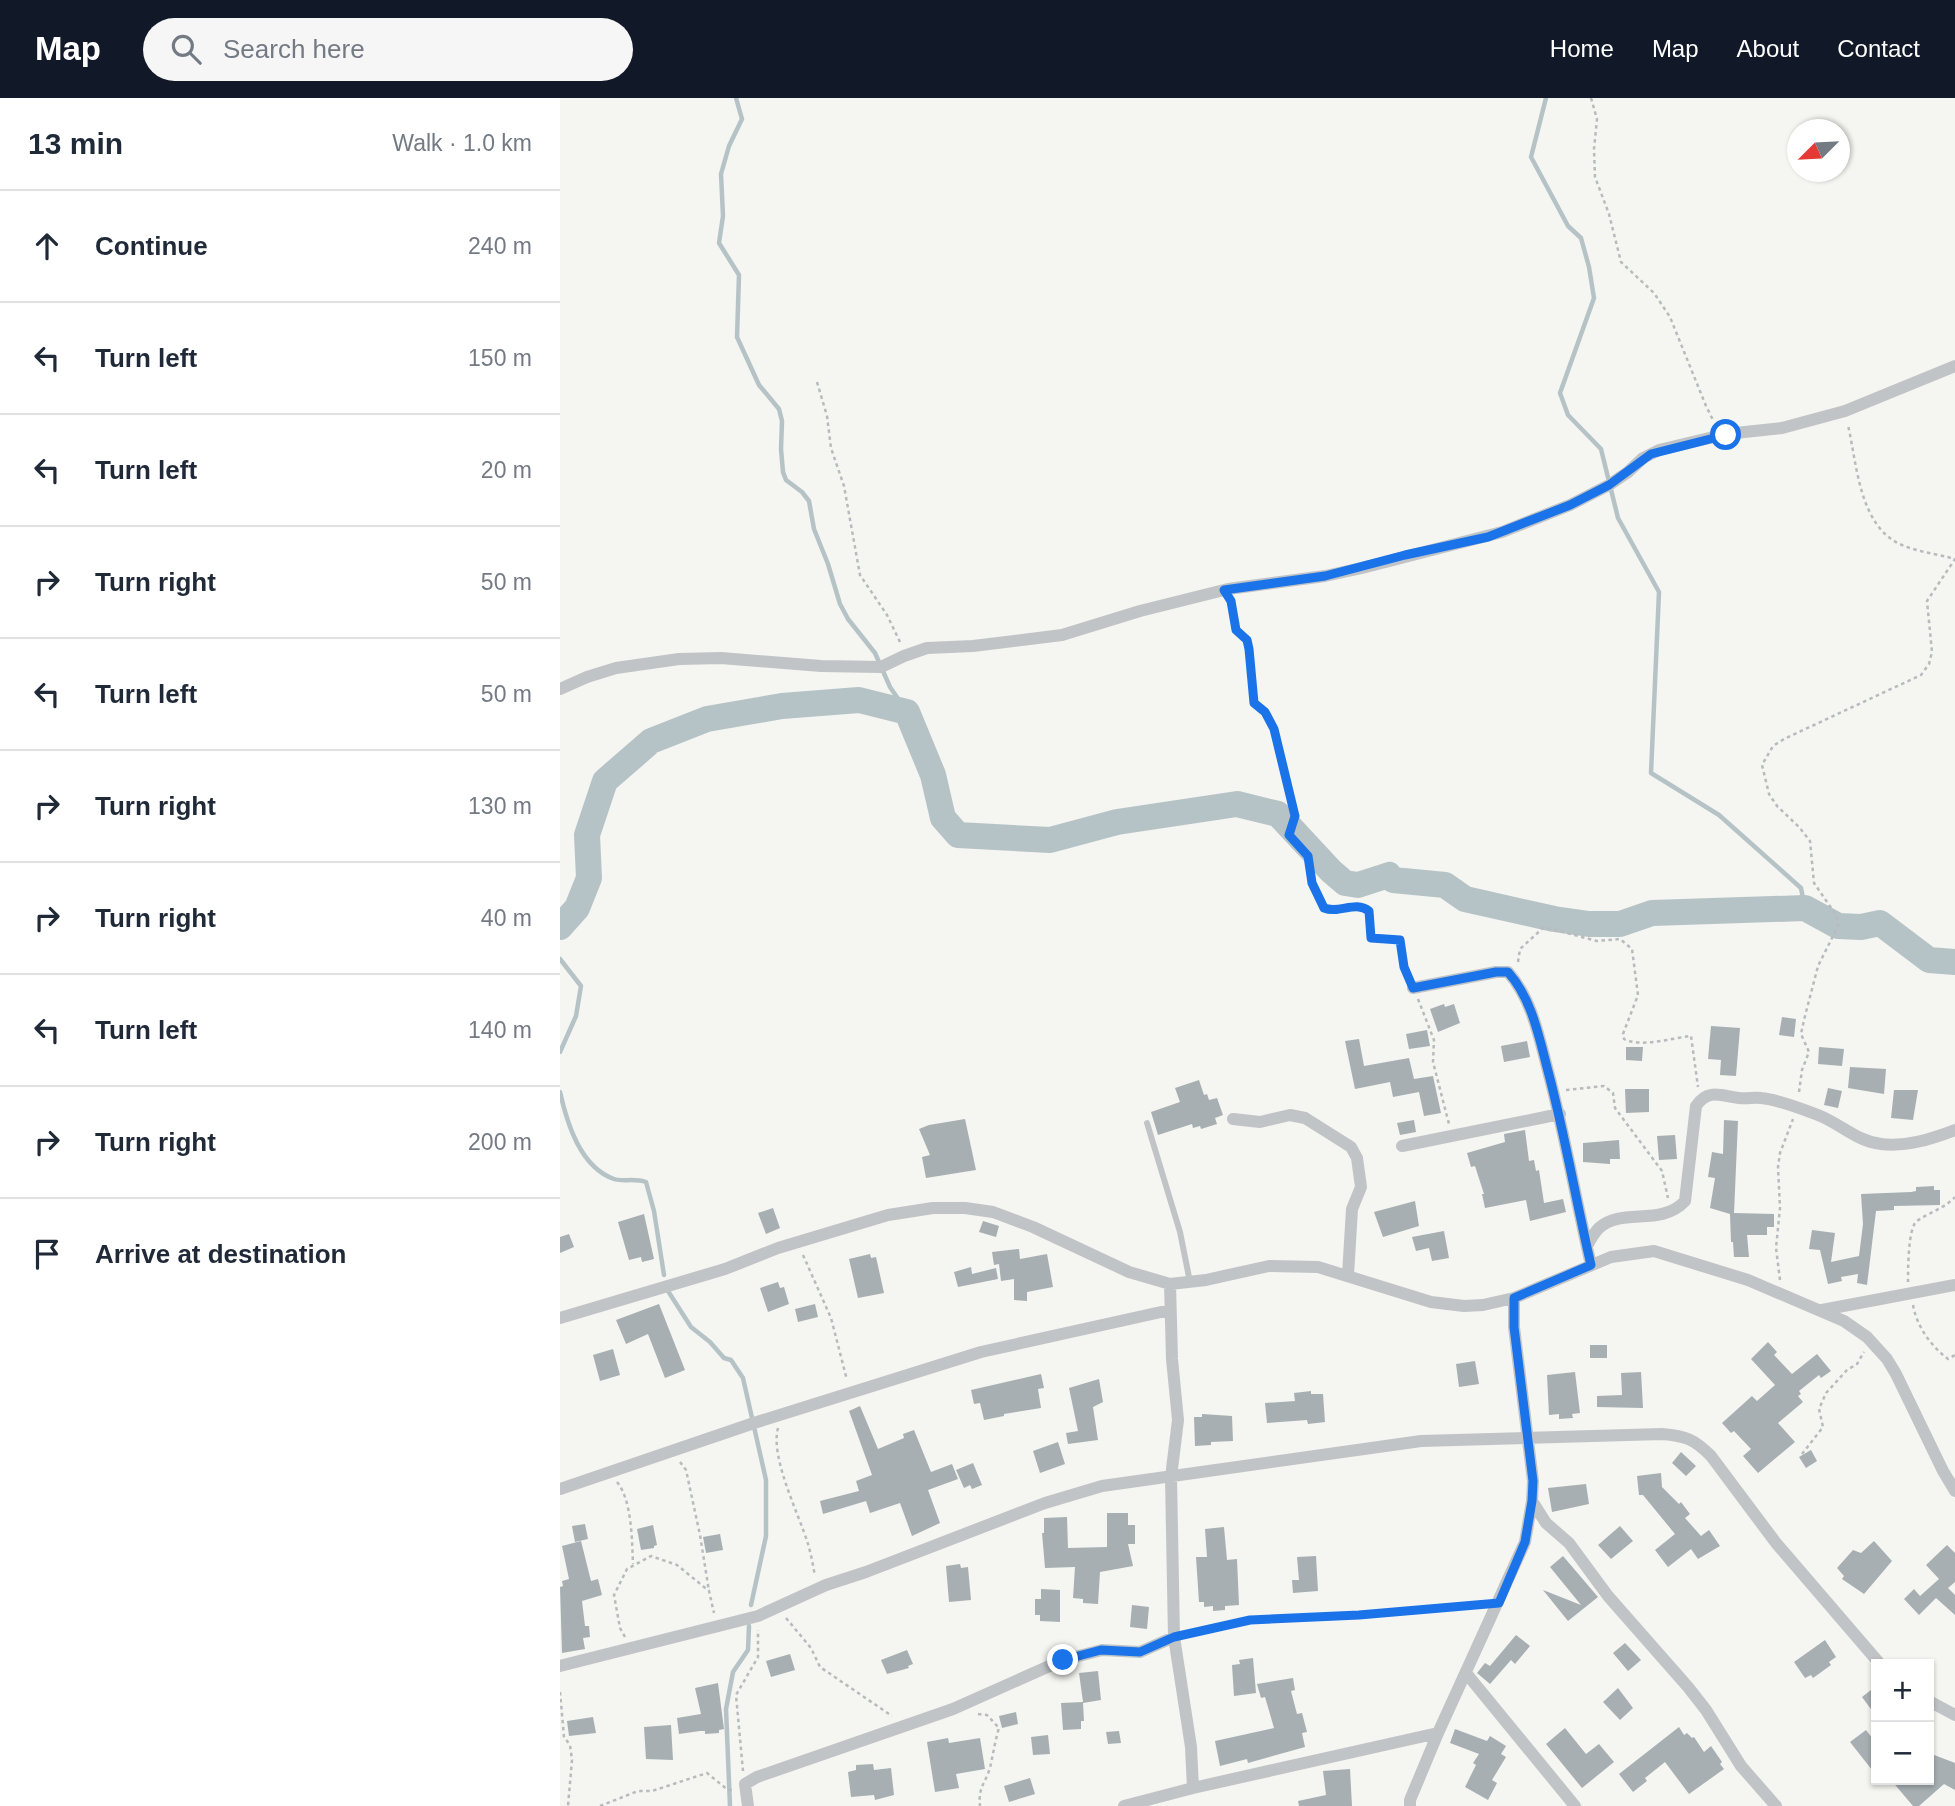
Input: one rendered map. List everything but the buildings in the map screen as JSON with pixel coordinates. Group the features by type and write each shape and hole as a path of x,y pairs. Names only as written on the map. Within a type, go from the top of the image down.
{"street":[{"path":"560,689 616,668 679,659 721,658 866,669 881,667 928,649 1062,635 1140,611 1224,590 1325,576 1488,537 1580,500 1609,485 1651,454 1726,435 1782,428 1845,411 1955,366"},
{"path":"1413,988 1496,972 1508,972 1515,980 1535,1018 1560,1114 1591,1265"},
{"path":"1587,1246 1597,1229 1607,1222 1665,1215 1677,1210 1685,1201 1694,1120 1700,1101 1716,1093 1740,1098 1762,1098 1819,1115 1861,1140 1883,1144 1919,1143 1955,1130"},
{"path":"1402,1146 1560,1114"},
{"path":"1233,1119 1260,1122 1290,1115 1305,1118 1351,1147 1357,1158 1361,1187 1352,1209 1348,1275"},
{"path":"560,1318 724,1269 797,1242 888,1215 933,1208 965,1208 993,1212 1033,1227 1129,1272 1170,1284 1269,1266 1318,1267 1446,1304 1483,1305 1514,1298 1611,1257 1654,1251 1736,1276 1822,1310 1867,1337 1887,1359 1896,1374 1955,1491"},
{"path":"1170,1284 1178,1420 1171,1477 1174,1637 1191,1747 1193,1788"},
{"path":"1822,1310 1955,1285"},
{"path":"1410,1806 1410,1800 1438,1733 1525,1542 1533,1481 1514,1327 1514,1298"},
{"path":"560,1489 786,1413 981,1352 1170,1310"},
{"path":"560,1666 758,1616 818,1589 1045,1503 1102,1486 1391,1444 1662,1434 1685,1436 1699,1444 1711,1456 1776,1543 1876,1659"},
{"path":"1532,1501 1546,1524 1569,1543 1608,1596 1688,1687 1741,1766 1776,1806"},
{"path":"746,1794 757,1777 953,1709 1063,1660 1101,1650 1140,1652 1174,1637"},
{"path":"1466,1673 1575,1806"},
{"path":"1934,1704 1955,1715"},
{"path":"1124,1806 1438,1733"}],"lane":[{"path":"1147,1123 1180,1232 1190,1282"},
{"path":"1174,1637 1250,1620 1359,1615 1499,1603"}],"path":[{"path":"1591,98 1597,119 1595,177 1609,214 1621,262 1663,304 1671,317 1706,406 1714,422 1726,435"},
{"path":"817,382 827,416 831,448 844,486 860,575 893,626 904,656"},
{"path":"1834,935 1838,926 1836,915 1814,883 1810,841 1769,794 1762,765 1773,746 1784,739 1921,675 1931,652 1927,601 1955,559 1902,545 1885,536 1868,512 1845,411"},
{"path":"1224,590 1231,601 1236,630 1247,640 1254,703 1265,712 1274,729 1295,816 1289,835 1308,856 1312,883 1324,908 1340,910 1363,906 1369,911 1371,938 1400,940 1404,967 1434,1040 1433,1062 1446,1119 1454,1136"},
{"path":"1515,980 1520,949 1544,927 1597,941 1619,939 1628,944 1635,960 1639,989 1623,1039 1646,1042 1691,1036 1700,1101"},
{"path":"1554,1093 1575,1087 1604,1086 1613,1093 1615,1108 1662,1171 1668,1198 1665,1215"},
{"path":"797,1242 831,1318 851,1392"},
{"path":"1802,1454 1823,1427 1819,1409 1826,1393 1847,1370 1857,1364 1865,1349 1867,1337"},
{"path":"786,1413 780,1422 775,1440 794,1508 807,1542 818,1589"},
{"path":"676,1449 689,1483 716,1627"},
{"path":"608,1472 622,1488 631,1525 633,1564"},
{"path":"632,1649 620,1628 614,1595 627,1569 633,1564 651,1556 661,1558 677,1565 709,1591"},
{"path":"777,1607 811,1648 820,1668 888,1715 900,1716"},
{"path":"600,1806 638,1791 652,1791 707,1773 728,1790 746,1794 736,1695 758,1657 758,1616"},
{"path":"560,1692 564,1737 570,1745 572,1760 568,1806"},
{"path":"953,1709 987,1715 999,1728 990,1769 978,1792 980,1806"}],"waterway":[{"path":"736,98 742,119 729,146 721,174 723,216 719,243 739,275 737,337 759,385 779,409 782,421 783,472 786,480 809,501 814,529 840,604 848,619 875,653 890,687 907,712"},
{"path":"1546,98 1531,157 1568,226 1581,238 1594,298 1560,393 1568,415 1601,449 1618,518 1659,592 1651,773 1719,815 1801,888 1805,908"},
{"path":"560,927 577,908 589,878 587,835 605,781 651,741 707,719 782,706 859,700 907,712 933,775 943,818 958,835 1050,840 1117,822 1237,804 1278,814 1345,883 1358,885 1389,875 1393,880 1445,885 1465,899 1589,924 1620,924 1652,913 1805,908 1838,926 1861,927 1880,923 1929,960 1955,962"},
{"path":"560,959 581,986 576,1016 560,1052"},
{"path":"560,1092 571,1130 592,1165 614,1179 646,1182 654,1211 664,1275"},
{"path":"668,1291 691,1327 724,1358 731,1360 743,1378 766,1480 766,1536 751,1605"},
{"path":"730,1806 726,1709 733,1672 748,1650 749,1626"}],"route":[{"path":"1063,1660 1101,1650 1140,1652 1174,1637 1250,1620 1359,1615 1499,1603 1525,1542 1533,1481 1514,1327 1514,1298 1591,1265 1560,1114 1535,1018 1515,980 1508,972 1496,972 1413,988 1406,975 1400,940 1371,938 1369,911 1363,906 1340,910 1324,908 1312,883 1308,856 1289,835 1295,816 1274,729 1265,712 1254,703 1247,640 1236,630 1231,601 1224,590 1325,576 1488,537 1570,505 1609,485 1643,458 1659,450 1726,435"}]}
